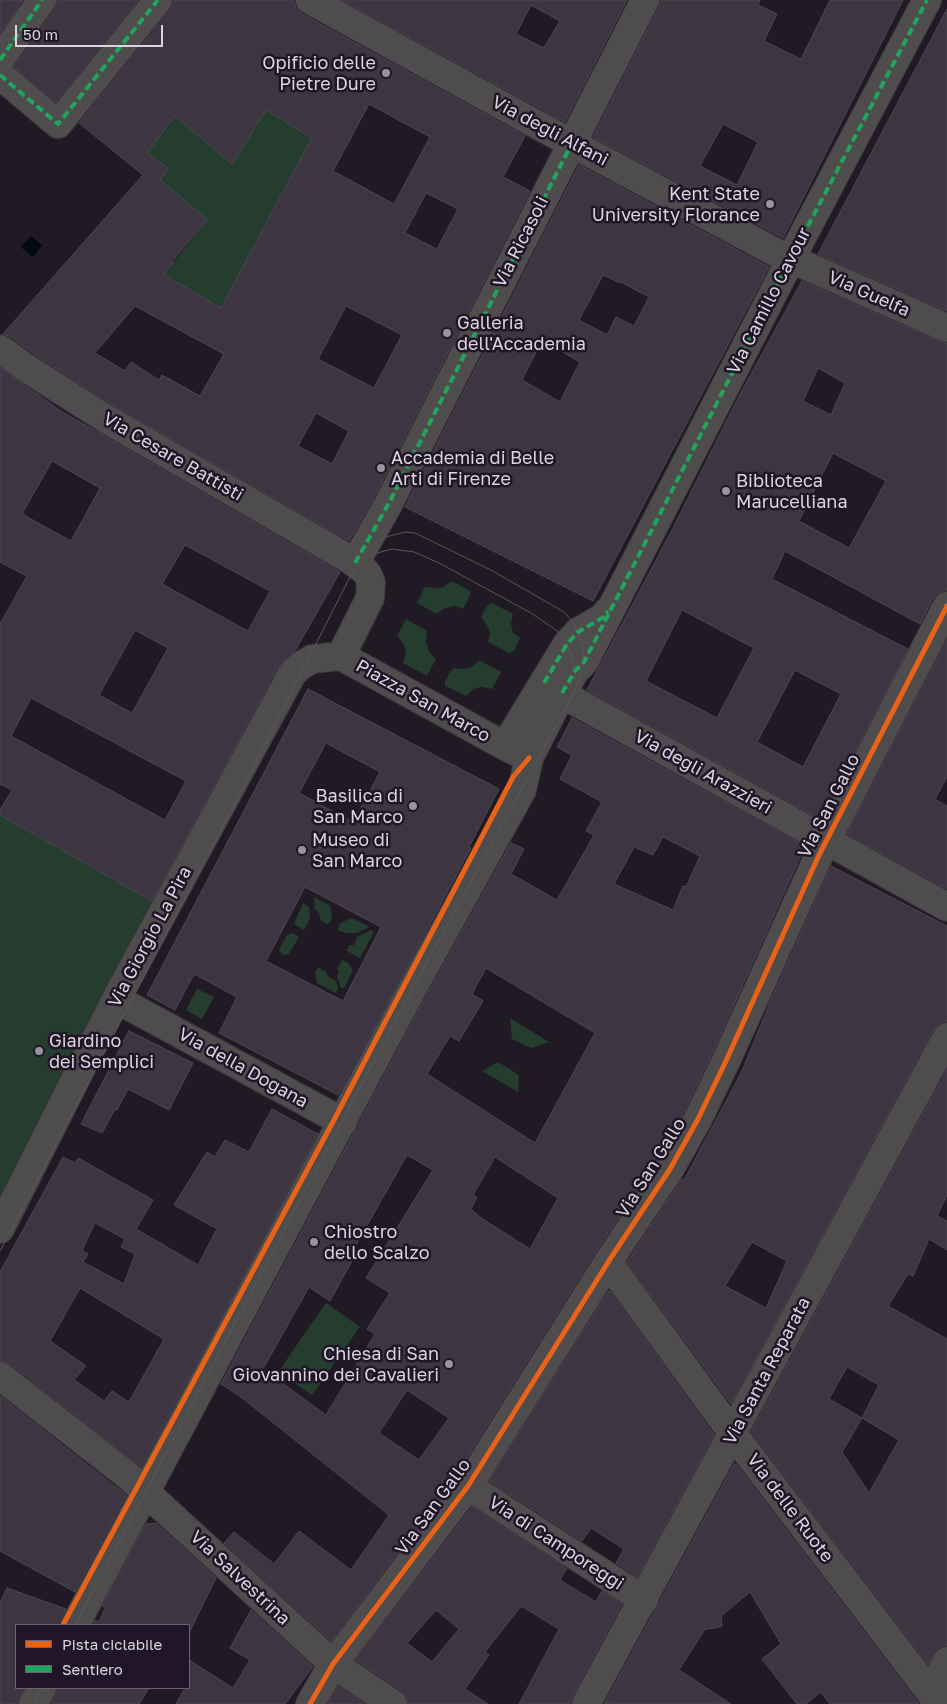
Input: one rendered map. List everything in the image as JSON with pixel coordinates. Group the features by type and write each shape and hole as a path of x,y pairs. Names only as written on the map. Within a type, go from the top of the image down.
{"street":[{"path":"0,60 42,0"},
{"path":"0,75 58,124 158,0"},
{"name":"Via degli Alfani","path":"310,0 766,248 791,259"},
{"name":"Via Ricasoli","path":"352,561 388,503 645,0"},
{"name":"Via Camillo Cavour","path":"561,693 584,662 926,0"},
{"name":"Via Guelfa","path":"791,259 947,328"},
{"name":"Via Cesare Battisti","path":"0,349 26,368 108,420 352,561"},
{"name":"Piazza San Marco","path":"341,656 368,605 372,593 368,575 352,561"},
{"name":"Via San Gallo","path":"310,1704 333,1664 468,1486 608,1262 670,1169 698,1119 725,1063 826,840 947,606"},
{"name":"Piazza San Marco","path":"292,674 300,666 312,659 341,656 519,762"},
{"name":"Via Giorgio La Pira","path":"0,1229 116,1000 292,674"},
{"path":"76,1624 409,995 522,790 519,762 561,693"},
{"name":"Via degli Arazzieri","path":"561,693 947,906"},
{"name":"Via della Dogana","path":"116,1000 343,1122"},
{"name":"Via Santa Reparata","path":"586,1704 644,1600 947,1037"},
{"name":"Via delle Ruote","path":"608,1262 733,1434 935,1699"},
{"name":"Via Salvestrina","path":"0,1376 147,1492 333,1664 393,1704"},
{"name":"Via di Camporeggi","path":"468,1486 644,1600"},
{"path":"935,1699 947,1661"},
{"path":"33,1704 41,1689"}],"green space":[{"path":"266,109 313,136 221,308 164,275 207,219 160,180 168,168 147,153 175,116 232,164"},
{"path":"452,581 470,591 470,596 463,609 454,606 443,609 437,614 417,603 425,587 443,587"},
{"path":"492,603 513,614 511,624 513,633 520,638 514,651 509,653 488,642 490,633 481,617 487,605"},
{"path":"406,619 427,631 426,642 429,651 436,659 427,676 403,663 406,654 404,644 397,636"},
{"path":"479,660 501,672 492,689 481,687 473,689 466,696 445,686 445,681 453,668 464,669 473,666"},
{"name":"Giardino dei Semplici","path":"0,815 155,902 0,1200"},
{"path":"314,897 330,906 332,919 328,924 321,921 319,913 315,909"},
{"path":"303,903 309,907 310,919 304,930 294,924"},
{"path":"352,918 370,927 356,933 345,933 338,930 340,923"},
{"path":"371,930 374,932 360,958 347,951 349,945 354,945 357,937"},
{"path":"292,933 299,937 289,954 283,955 279,950 287,935"},
{"path":"342,960 348,963 353,970 344,988 341,988 337,977 339,972 337,969"},
{"path":"318,967 336,981 338,988 336,993 317,983 315,972"},
{"path":"197,989 214,997 202,1019 186,1010"},
{"path":"510,1018 549,1042 531,1048 512,1039"},
{"path":"498,1062 519,1075 518,1092 482,1071"},
{"path":"326,1303 360,1327 312,1395 278,1372"}],"shaded area":[{"path":"31,236 42,245 33,257 21,247"}],"building":[{"path":"0,0 23,0 0,33"},
{"path":"57,0 138,0 56,102 14,67 55,9"},
{"path":"173,0 294,0 296,8 302,14 525,136 503,177 530,191 375,496 349,541 116,407 9,336 3,334 143,175 79,123 170,10","holes":["369,104 430,137 394,204 333,171","266,110 312,138 221,308 164,275 172,262 207,219 160,180 168,168 147,153 175,116 232,164","426,193 458,209 437,249 405,233","135,306 224,354 200,396 162,375 159,380 131,362 125,371 95,353","346,306 402,335 374,388 318,359","316,413 349,431 332,464 298,446"]},
{"path":"342,0 627,0 565,122","holes":["531,5 560,21 544,48 516,34"]},
{"path":"660,0 760,0 758,5 777,14 764,41 801,59 830,0 903,0 783,238 593,137 659,7","holes":["723,124 758,142 737,185 700,166"]},
{"path":"947,9 947,311 818,254"},
{"path":"579,165 769,267 593,601 405,507","holes":["603,275 649,297 634,326 616,317 607,335 579,320","542,340 580,362 560,402 522,380"]},
{"path":"802,281 947,343 947,590 933,598 920,624 785,551 772,579 908,649 820,819 587,690 673,528 740,394","holes":["818,368 845,383 831,415 803,401","833,453 886,481 849,548 799,521","682,610 754,648 717,718 646,681","795,670 841,694 803,767 757,742"]},
{"path":"0,368 61,411 340,572 295,651 278,667 152,901 0,815 0,810 12,790 0,784 0,624 27,576 0,562","holes":["52,461 100,488 71,541 22,514","185,545 270,591 248,631 162,584","135,630 168,648 132,713 99,695","31,698 186,781 165,820 11,736"]},
{"path":"947,640 947,777 935,799 947,806 947,889 847,834"},
{"path":"308,689 499,789 469,847 471,848 338,1095 219,1033 237,997 194,974 175,1010 147,995","holes":["326,743 380,772 353,822 299,793","305,887 381,927 343,1001 266,961"]},
{"path":"572,718 805,846 711,1056 684,1112 657,1161 599,1247 455,1477 331,1641 224,1543 234,1532 274,1564 299,1531 351,1570 389,1515 241,1397 221,1384 423,1002 511,843 524,849 511,874 557,900 594,835 586,831 602,802 560,779 572,755 557,747","holes":["663,837 700,856 686,887 683,886 673,910 614,884 634,847 653,855","486,968 595,1033 535,1143 427,1074 450,1036 459,1041 483,1001 472,994","407,1155 433,1170 366,1278 390,1293 367,1329 375,1334 326,1415 263,1369 309,1287 330,1301 352,1261 348,1259","495,1157 558,1198 530,1249 481,1218 471,1209 477,1197 473,1195","407,1390 449,1418 419,1460 379,1433"]},
{"path":"831,866 947,926 947,1021 939,1023 933,1030 731,1404 627,1262 682,1179 684,1180 742,1071 771,1000","holes":["752,1242 787,1261 766,1308 725,1286"]},
{"path":"129,1031 193,1063 169,1110 128,1089 102,1133 81,1124"},
{"path":"947,1070 947,1195 937,1216 947,1221 947,1250 929,1239 913,1276 908,1274 888,1306 947,1339 947,1646 938,1648 928,1664 751,1432","holes":["847,1367 879,1385 862,1418 829,1399","862,1418 899,1440 869,1493 842,1452"]},
{"path":"272,1109 318,1134 141,1467 10,1364 0,1361 0,1272 63,1157 75,1163 78,1158 153,1200 136,1229 198,1265 217,1229 174,1205 207,1152 215,1157 225,1140 249,1152","holes":["95,1223 125,1239 121,1247 135,1254 124,1284 83,1262 88,1254 82,1250","80,1288 164,1339 129,1402 112,1391 104,1401 74,1380 86,1366 50,1341"]},
{"path":"610,1291 714,1435 637,1577 616,1563 624,1549 591,1528 582,1541 489,1481"},
{"path":"0,1396 126,1495 75,1592 0,1551"},
{"path":"734,1464 736,1464 919,1704 830,1704 821,1692 806,1704 797,1704 762,1659 781,1644 750,1592 721,1616 722,1626 705,1629 679,1670 731,1704 604,1704"},
{"path":"472,1507 567,1568 560,1580 596,1602 602,1591 622,1604 570,1704 519,1704 559,1629 521,1606 485,1652 489,1655 465,1689 488,1704 408,1704 407,1697 402,1691 355,1660","holes":["436,1610 459,1629 432,1662 407,1643"]},
{"path":"156,1523 216,1578 190,1631 189,1620 187,1624 93,1624 95,1620 99,1622 105,1608 102,1606 146,1524"},
{"path":"7,1588 66,1609 59,1624 15,1624 15,1689 24,1689 17,1704 0,1704 0,1603"},
{"path":"251,1610 313,1667 285,1704 176,1704 184,1689 190,1689 190,1661 233,1688 250,1660 230,1648"},
{"path":"338,1686 365,1704 328,1704"},
{"path":"58,1689 148,1689 139,1704 51,1704"}],"tram line":[{"path":"0,1251 238,797 352,573 371,546 386,537 405,532 415,533 491,570 564,612 572,621 583,649 583,663 571,699 409,995 76,1624"},
{"path":"364,560 370,555 392,549 414,552 439,563 531,613 556,630 566,642 573,660 575,680"},
{"path":"33,1704 41,1689"}],"marked path":[{"path":"0,60 42,0"},
{"path":"0,75 58,124 158,0"},
{"path":"562,693 575,671 584,662 800,241 927,0"},
{"path":"355,563 389,503 572,143"},
{"path":"544,683 567,644 578,632 602,618 608,611"}],"cycle path":[{"path":"310,1704 333,1664 468,1486 612,1256 670,1169 698,1119 725,1063 819,855 947,606"},
{"path":"64,1624 335,1118 513,777 529,758"}],"place":[{"name":"Opificio delle Pietre Dure","path":"386,73"},
{"name":"Kent State University Florance","path":"770,204"},
{"name":"Galleria dell'Accademia","path":"447,333"},
{"name":"Accademia di Belle Arti di Firenze","path":"381,468"},
{"name":"Biblioteca Marucelliana","path":"726,491"},
{"name":"Basilica di San Marco","path":"413,806"},
{"name":"Museo di San Marco","path":"302,850"},
{"name":"Giardino dei Semplici","path":"39,1051"},
{"name":"Chiostro dello Scalzo","path":"314,1242"},
{"name":"Chiesa di San Giovannino dei Cavalieri","path":"449,1364"}]}
